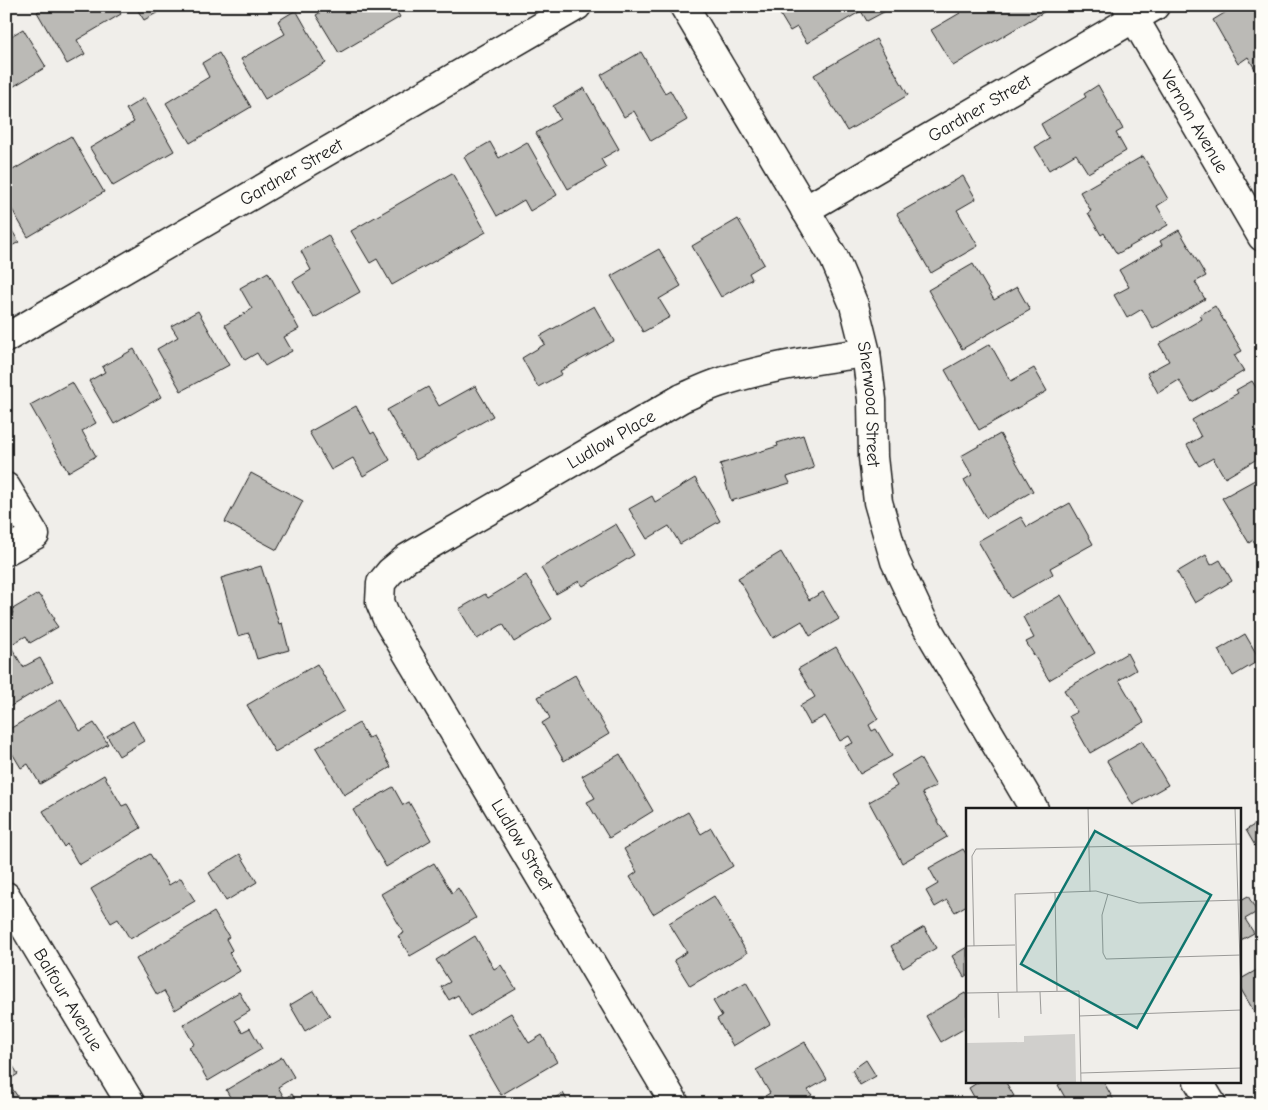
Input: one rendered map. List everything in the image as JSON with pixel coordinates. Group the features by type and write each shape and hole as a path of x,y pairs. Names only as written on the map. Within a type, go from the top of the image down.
{"street":[{"name":"Gardner Street","path":"6,338 577,6"},
{"name":"Sherwood Street","path":"684,6 834,258 854,305 866,354 872,400 873,457 878,502 895,561 922,619 1033,808"},
{"name":"Gardner Street","path":"805,210 1139,10"},
{"name":"Vernon Avenue","path":"1139,10 1262,237"},
{"name":"Ludlow Place","path":"381,583 390,572 407,558 682,398 716,383 751,372 804,361 866,354"},
{"path":"6,487 34,535 6,551"},
{"name":"Ludlow Street","path":"381,583 380,602 388,621 675,1104"},
{"name":"Balfour Avenue","path":"6,896 131,1104"},
{"path":"1199,1082 1212,1104"}],"building":[{"path":"46,6 116,6 121,14 77,40 85,54 67,64 37,12"},
{"path":"135,6 160,6 162,10 144,20"},
{"path":"331,6 394,6 400,17 339,53 316,15"},
{"path":"775,6 893,7 867,21 861,11 807,43 797,27 790,31"},
{"path":"956,6 1045,6 1047,10 953,66 931,30 960,13"},
{"path":"1236,6 1262,6 1262,74 1259,76 1248,57 1238,64 1213,20"},
{"path":"296,10 326,63 265,99 241,59 285,34 278,21"},
{"path":"23,29 46,67 6,91 6,39"},
{"path":"876,39 908,95 847,131 814,75"},
{"path":"641,52 665,93 670,90 687,120 651,141 634,111 624,117 601,75"},
{"path":"219,53 251,107 190,143 166,103 209,77 202,63"},
{"path":"1098,85 1123,129 1116,133 1126,151 1088,173 1076,154 1049,170 1035,147 1049,139 1041,124 1086,97 1084,94"},
{"path":"584,88 619,149 601,159 606,168 568,189 536,133 560,119 553,106"},
{"path":"144,98 174,151 113,186 90,148 134,122 126,109"},
{"path":"71,136 104,192 28,237 6,199 6,174"},
{"path":"490,142 499,158 527,142 557,195 530,211 524,200 497,216 464,157"},
{"path":"1143,156 1168,199 1157,206 1168,225 1117,254 1104,233 1101,235 1088,213 1091,211 1080,192"},
{"path":"452,173 486,232 392,285 377,259 370,263 351,231"},
{"path":"963,176 976,199 957,210 978,246 931,273 897,214"},
{"path":"738,219 764,264 749,273 752,279 721,297 692,246"},
{"path":"6,221 19,242 6,249"},
{"path":"1179,230 1206,276 1195,282 1205,299 1153,329 1142,309 1127,318 1114,295 1129,287 1119,270 1162,245 1160,241"},
{"path":"328,235 360,292 314,318 293,281 311,270 301,251"},
{"path":"659,249 681,286 659,299 670,317 643,332 611,276"},
{"path":"973,264 994,300 1017,287 1030,310 962,349 928,290"},
{"path":"268,272 299,329 284,337 292,351 265,366 257,353 245,360 225,325 252,309 240,288"},
{"path":"594,306 614,341 560,371 562,374 538,387 522,358 545,344 540,336"},
{"path":"1215,306 1242,351 1234,355 1244,371 1192,402 1179,380 1158,393 1147,373 1169,361 1159,344 1202,319 1200,315"},
{"path":"198,311 229,365 181,391 157,349 178,337 171,326"},
{"path":"990,344 1011,381 1034,368 1047,391 979,430 945,370"},
{"path":"134,349 161,397 114,424 89,381 105,372 102,367"},
{"path":"1252,381 1262,397 1262,456 1225,478 1213,458 1199,466 1187,445 1201,437 1192,420 1238,393 1236,390"},
{"path":"72,382 96,423 82,431 96,456 68,472 30,405"},
{"path":"475,386 493,416 416,460 387,410 428,387 439,406"},
{"path":"356,406 371,434 374,432 390,460 363,476 353,458 331,470 309,432"},
{"path":"1000,434 1033,491 986,518 964,480 972,475 961,456"},
{"path":"803,435 814,468 787,477 790,483 731,501 720,464 778,446 777,443"},
{"path":"251,473 303,501 277,550 225,522"},
{"path":"1262,476 1262,546 1258,548 1253,540 1249,543 1222,498"},
{"path":"695,478 720,521 680,544 669,526 647,539 629,509 652,496 655,502"},
{"path":"1070,503 1093,544 1050,568 1053,574 1011,598 978,541 1021,517 1027,527"},
{"path":"616,524 634,555 583,586 579,581 556,594 541,568"},
{"path":"781,552 809,600 823,592 839,619 810,636 802,621 773,638 738,578"},
{"path":"1206,555 1211,565 1220,560 1232,581 1195,603 1177,572"},
{"path":"261,566 279,624 282,623 289,650 257,659 249,633 238,636 221,578"},
{"path":"526,575 552,619 514,642 503,624 477,639 459,609 485,594 488,598"},
{"path":"38,594 55,619 53,620 58,627 30,643 26,636 10,645 23,667 40,658 53,681 6,709 6,617 13,613 11,610"},
{"path":"1061,595 1095,653 1049,680 1026,642 1034,638 1023,617"},
{"path":"1245,634 1260,660 1233,676 1218,650"},
{"path":"836,647 878,719 869,725 872,731 876,729 892,756 860,774 844,747 853,743 849,736 840,741 825,716 810,724 800,706 815,697 798,669"},
{"path":"1127,653 1136,670 1119,680 1144,722 1090,753 1069,716 1077,712 1064,690"},
{"path":"317,664 344,711 275,752 247,705"},
{"path":"575,675 609,734 564,761 542,723 550,718 538,697"},
{"path":"61,699 80,731 94,723 108,744 40,784 28,764 21,768 6,743 6,731"},
{"path":"133,721 144,741 119,756 107,736"},
{"path":"359,723 368,738 373,736 391,767 344,795 316,748"},
{"path":"1142,741 1168,785 1133,805 1107,761"},
{"path":"620,754 653,811 609,838 587,802 595,798 582,776"},
{"path":"920,758 936,786 922,793 947,837 902,863 869,802 897,786 891,775"},
{"path":"104,775 122,806 127,804 141,828 79,865 67,844 64,847 43,811"},
{"path":"393,787 403,805 409,802 431,840 386,867 353,810"},
{"path":"688,812 701,834 711,828 733,866 653,914 630,877 637,872 624,849"},
{"path":"1262,820 1262,855 1261,856 1246,830"},
{"path":"963,849 966,854 966,906 955,912 947,900 935,907 926,891 938,884 929,868"},
{"path":"150,854 169,885 181,878 195,901 130,939 118,919 111,923 91,889"},
{"path":"240,854 257,882 226,901 209,873"},
{"path":"434,863 452,893 458,888 476,918 410,956 398,936 404,933 381,894"},
{"path":"714,896 747,953 690,986 674,960 687,952 669,923"},
{"path":"1248,896 1257,912 1245,919 1254,933 1240,940 1240,900"},
{"path":"214,912 229,937 226,939 232,950 229,953 240,971 175,1010 164,991 157,995 136,959"},
{"path":"924,927 936,948 903,968 891,946"},
{"path":"475,936 494,969 501,965 516,989 470,1016 458,995 449,1000 441,987 450,982 436,960"},
{"path":"966,948 966,976 964,977 952,956"},
{"path":"1262,967 1262,1025 1240,988 1240,979"},
{"path":"746,982 770,1024 733,1046 717,1019 722,1016 713,1001"},
{"path":"314,991 330,1016 305,1031 290,1005"},
{"path":"239,992 250,1011 235,1020 242,1032 250,1028 262,1049 208,1081 189,1047 194,1044 183,1025"},
{"path":"965,993 966,994 966,1028 941,1042 926,1016"},
{"path":"511,1013 529,1043 542,1035 557,1062 501,1095 468,1038"},
{"path":"805,1042 827,1079 808,1090 812,1095 796,1104 769,1104 765,1096 770,1093 756,1070"},
{"path":"6,1055 18,1074 7,1081 20,1100 14,1104 6,1104"},
{"path":"282,1057 294,1077 278,1087 285,1099 292,1094 298,1104 234,1104 226,1090"},
{"path":"866,1060 876,1076 860,1085 852,1070"},
{"path":"978,1082 1006,1082 1014,1096 1001,1104 978,1104 969,1088"},
{"path":"1063,1082 1104,1082 1116,1104 1063,1104 1067,1101 1058,1085"},
{"path":"563,1093 569,1104 545,1104"}]}
